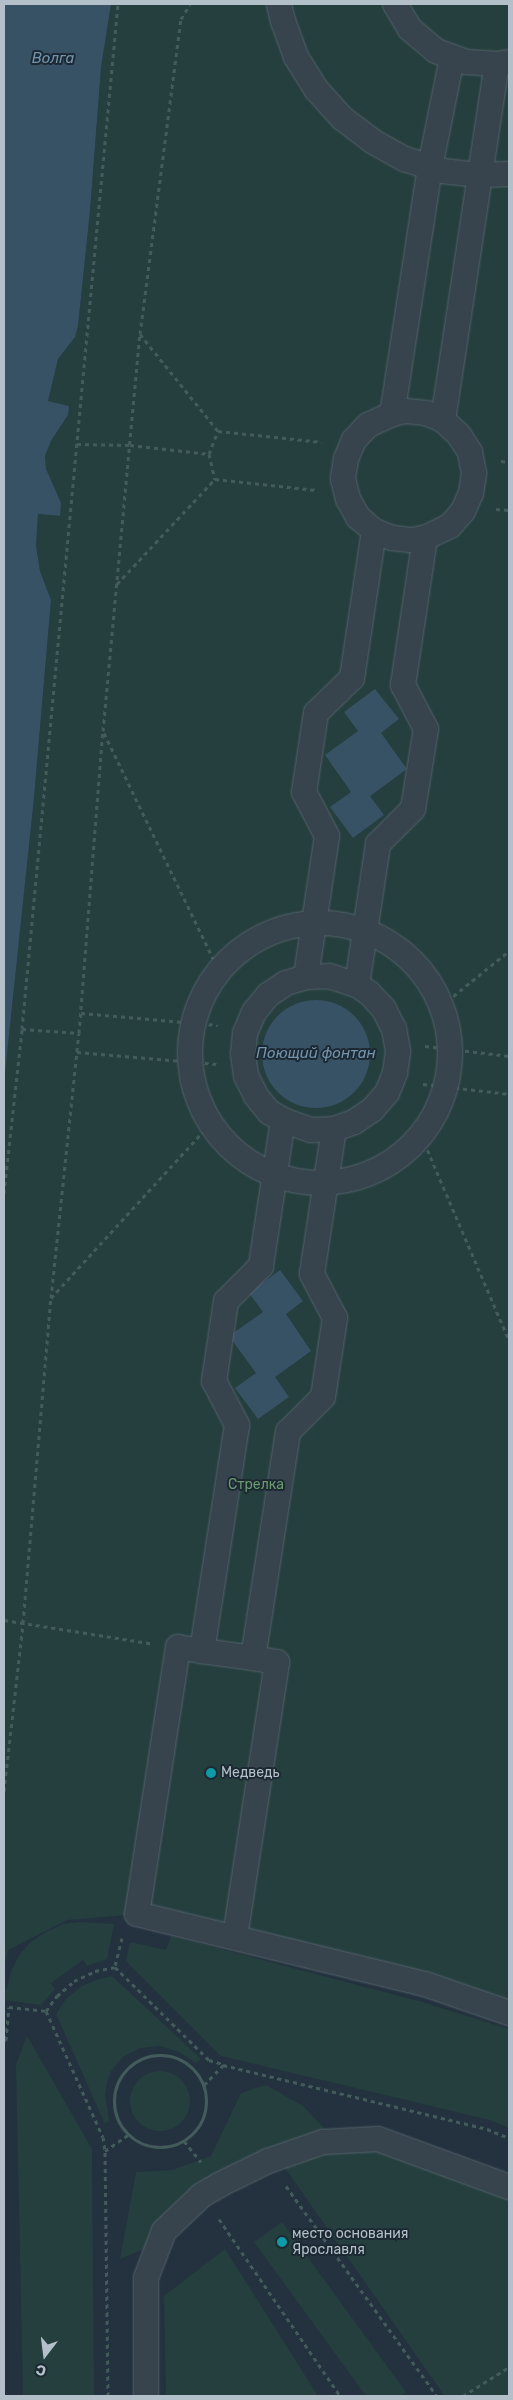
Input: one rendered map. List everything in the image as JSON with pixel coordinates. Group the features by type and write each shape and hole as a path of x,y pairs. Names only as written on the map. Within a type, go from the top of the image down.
{"street":[{"path":"280,4 283,21 296,56 316,89 342,118 372,141 405,159 430,167 481,175 509,174"},
{"path":"395,4 410,29 422,41 452,58 467,62 503,63 481,175 443,420"},
{"path":"392,414 430,167 452,58"},
{"path":"405,411 426,413 443,420 460,435 470,452 474,472 472,493 463,511 450,526 425,538 412,540 392,538 374,531 358,517 346,493 343,479 352,446 368,425 392,414 405,411"},
{"path":"306,977 327,836 304,792 316,713 352,678 374,531"},
{"path":"356,985 378,844 414,809 426,729 403,685 425,538"},
{"path":"314,923 340,924 365,931 391,944 412,961 429,982 441,1006 449,1032 450,1049 446,1086 436,1112 421,1135 402,1154 379,1168 354,1178 326,1183 300,1181 275,1175 249,1161 235,1150 211,1123 199,1099 191,1073 190,1046 194,1023 204,994 219,971 238,952 261,937 286,927 314,923"},
{"path":"329,976 356,985 369,993 384,1009 394,1029 398,1051 395,1073 386,1093 372,1110 354,1122 334,1129 311,1130 290,1124 269,1112 256,1096 246,1076 242,1054 245,1033 254,1012 268,995 286,983 306,977 329,976"},
{"path":"202,1651 237,1425 214,1380 219,1345 226,1301 261,1266 284,1120"},
{"path":"253,1658 288,1432 323,1397 330,1353 335,1318 312,1274 334,1129"},
{"path":"235,1936 277,1662 178,1647 137,1914 235,1936 425,1984 509,2013"},
{"path":"146,2396 146,2278 164,2231 202,2195 268,2161 323,2142 378,2139 509,2187"}],"path":[{"path":"4,1193 22,1029 118,4"},
{"path":"4,1791 23,1623 50,1298 81,1014 103,731 140,334 181,19 190,4"},
{"path":"140,334 218,431 352,446"},
{"path":"216,479 209,454 218,431"},
{"path":"77,444 130,445 209,454"},
{"path":"117,584 216,479"},
{"path":"216,479 346,493"},
{"path":"103,731 219,971"},
{"path":"441,1006 509,951"},
{"path":"81,1014 194,1023"},
{"path":"22,1029 79,1033"},
{"path":"450,1049 509,1056"},
{"path":"77,1052 191,1061"},
{"path":"446,1086 509,1094"},
{"path":"50,1298 211,1123"},
{"path":"421,1135 509,1340"},
{"path":"4,1620 178,1647"},
{"path":"115,1968 123,1936 130,1938"},
{"path":"46,2011 56,1996 74,1981 95,1971 115,1968"},
{"path":"115,1968 209,2060 487,2129 509,2138"},
{"path":"4,2040 9,2007 46,2011"},
{"path":"46,2011 103,2138 105,2151 108,2396"},
{"path":"156,2055 171,2056 185,2062 196,2072 204,2085 206,2101 204,2117 196,2130 184,2141 170,2147 155,2147 141,2144 128,2135 119,2123 114,2109 114,2094 119,2079 128,2067 141,2059 156,2055"},
{"path":"204,2085 223,2064"},
{"path":"105,2151 128,2135"},
{"path":"268,2161 437,2396"},
{"path":"202,2195 340,2396"},
{"path":"463,2396 509,2367"}],"green space":[{"name":"Стрелка","path":"111,4 509,4 509,2017 137,1914 67,1920 8,1950 4,1965 4,1083 34,798 51,600 40,571 36,546 38,514 59,516 46,469 45,456 51,441 68,415 69,406 47,402 58,359 75,337 78,326 90,211 101,68"},
{"path":"80,1922 114,1924 107,1959 87,1966 83,1960 51,1983 55,1989 41,2005 4,2000 4,1989 7,1989 11,1971 20,1954 31,1942 63,1924"},
{"path":"171,1936 422,2002 509,2029 509,2128 490,2120 221,2056 126,1961 130,1942 166,1950"},
{"path":"112,1976 201,2059 196,2063 179,2052 159,2046 140,2048 123,2057 111,2071 107,2082 105,2095 109,2121 105,2124 56,2014 66,1999 82,1986"},
{"path":"27,2036 92,2149 94,2396 23,2396 16,2064"},
{"path":"154,2071 166,2071 177,2076 185,2084 190,2095 188,2113 177,2126 166,2131 154,2131 143,2126 135,2118 130,2107 130,2095 135,2084 143,2076"},
{"path":"266,2085 303,2106 328,2132 285,2147 148,2247 120,2259 136,2172 172,2170 211,2156 241,2093"},
{"path":"375,2146 509,2195 509,2396 444,2395 285,2168 326,2151"},
{"path":"282,2222 406,2392 400,2396 366,2396 254,2242"},
{"path":"225,2249 318,2396 166,2396 164,2296"}],"water":[{"name":"Волга","path":"4,4 111,4 101,68 90,211 78,326 75,337 58,359 48,401 69,406 68,415 51,441 45,456 46,469 61,503 60,516 38,514 36,546 40,571 51,600 34,798 4,1083"},
{"path":"375,689 399,719 381,733 407,769 370,796 384,815 353,838 330,807 351,792 325,755 358,731 344,712"},
{"name":"Поющий фонтан","path":"316,1000 337,1004 354,1016 366,1033 370,1054 366,1075 354,1092 337,1104 316,1108 295,1104 278,1092 266,1075 262,1054 266,1033 278,1016 295,1004"},
{"path":"280,1270 303,1301 286,1314 311,1351 275,1377 289,1397 258,1419 235,1388 256,1373 229,1336 263,1312 249,1293"}],"place":[{"name":"Медведь","path":"211,1773"},
{"name":"место основания Ярославля","path":"282,2242"}]}
